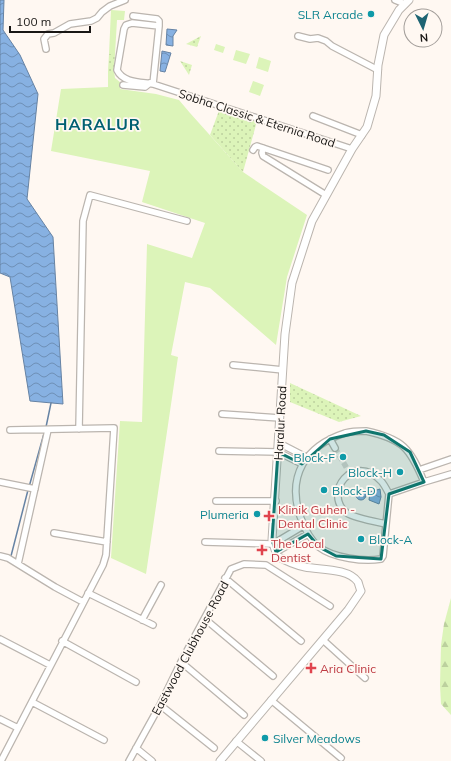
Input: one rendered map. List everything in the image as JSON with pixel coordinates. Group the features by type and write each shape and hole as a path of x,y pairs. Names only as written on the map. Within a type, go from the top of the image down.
{"street":[{"path":"46,49 44,39 48,34 54,33 70,24 91,21 98,18 102,12 110,6 124,0"},
{"path":"395,0 407,2"},
{"name":"Haralur Road","path":"220,761 348,610 361,591 358,582 347,574 290,564 277,556 273,544 272,540 276,501 285,334 292,283 312,221 352,149 367,128 376,96 378,70 384,35 399,10 407,2"},
{"path":"123,85 145,88 151,84 160,21 157,19 133,16"},
{"name":"Sobha Classic & Eternia Road","path":"159,26 129,24 124,27 117,70 118,73 125,79 163,87 352,149"},
{"path":"298,36 310,40 316,38 326,41 332,46 378,70"},
{"path":"313,116 362,135"},
{"path":"253,150 255,146 263,148 328,170"},
{"path":"263,148 263,156 326,195"},
{"path":"79,429 83,221 90,195 187,221"},
{"path":"233,365 283,370"},
{"path":"222,414 280,418"},
{"path":"1,761 62,641 84,602 106,555 114,428 10,430"},
{"path":"18,564 31,488 46,430"},
{"path":"386,524 349,514 343,509 339,501 338,490 341,482 349,473 358,470 367,472 382,482 389,494 383,556 381,559 375,560 350,558 336,556 319,547 303,526 297,505 296,488 302,464 306,458 330,439 346,433 366,430 384,435 400,442 410,452 424,482"},
{"path":"330,439 335,448"},
{"path":"279,443 306,458"},
{"path":"219,451 278,452 302,464"},
{"path":"419,470 451,459"},
{"path":"389,494 451,474"},
{"path":"0,482 31,488"},
{"path":"216,501 276,501"},
{"path":"205,542 273,544 303,526"},
{"path":"54,533 107,542"},
{"path":"276,552 308,534"},
{"path":"0,556 8,558 55,587 84,602"},
{"name":"Eastwood Clubhouse Road","path":"129,761 231,569 244,564 266,565 330,606"},
{"path":"225,578 301,641"},
{"path":"142,620 161,585"},
{"path":"88,593 153,625"},
{"path":"205,619 273,676"},
{"path":"0,639 50,665"},
{"path":"323,640 365,678"},
{"path":"62,641 136,682"},
{"path":"181,662 244,715"},
{"path":"271,700 342,758"},
{"path":"32,702 104,740"},
{"path":"160,705 214,748"},
{"path":"0,718 18,728"},
{"path":"236,741 261,761"},
{"path":"136,748 152,761"}],"highlighted area":[{"path":"366,431 384,435 410,452 424,482 389,494 381,559 336,556 319,547 308,534 276,552 272,540 278,452 302,464 330,439"}],"green space":[{"path":"111,10 125,11 124,20 117,20 115,54 109,54"},
{"path":"201,36 197,47 186,44"},
{"path":"216,44 225,47 223,53 214,50"},
{"path":"236,50 250,54 246,64 233,60"},
{"path":"109,54 115,54 114,71 108,71"},
{"path":"259,57 271,61 268,72 256,68"},
{"path":"180,61 192,65 189,75"},
{"path":"108,71 114,71 115,78 121,83 120,89 156,94 179,100 243,172 307,215 287,277 276,345 210,288 185,282 171,355 178,357 146,574 111,558 120,421 142,422 147,244 192,258 205,223 142,202 150,171 51,151 61,89 108,87"},
{"path":"253,81 264,85 260,96 249,92"},
{"path":"220,108 257,121 243,172 210,135"},
{"path":"290,383 361,416 339,422 290,402"},
{"path":"451,598 451,715 441,704 440,685 441,645 444,624"}],"water":[{"path":"0,0 4,0 3,30 20,55 38,94 27,199 53,237 63,404 30,401 10,277 0,273"},
{"path":"167,29 177,30 173,36 173,46 166,45"},
{"path":"162,51 171,53 165,72 160,71"},
{"path":"380,489 381,497 379,504 369,500 370,492"},
{"path":"359,490 363,490 365,491 365,499 359,500 356,497 356,493"}],"waterway":[{"path":"46,427 51,403"},
{"path":"29,487 45,430"},
{"path":"11,556 28,490"}],"tunnel":[{"path":"335,448 349,472"}],"place":[{"name":"SLR Arcade","path":"371,14"},
{"name":"Block-F","path":"343,457"},
{"name":"Block-H","path":"400,472"},
{"name":"Block-D","path":"324,490"},
{"name":"Plumeria","path":"257,514"},
{"name":"Klinik Guhen - Dental Clinic","path":"269,516"},
{"name":"Block-A","path":"361,539"},
{"name":"The Local Dentist","path":"262,550"},
{"name":"Aria Clinic","path":"311,668"},
{"name":"Silver Meadows","path":"265,738"}],"district":[{"name":"HARALUR","path":"98,124"}]}
